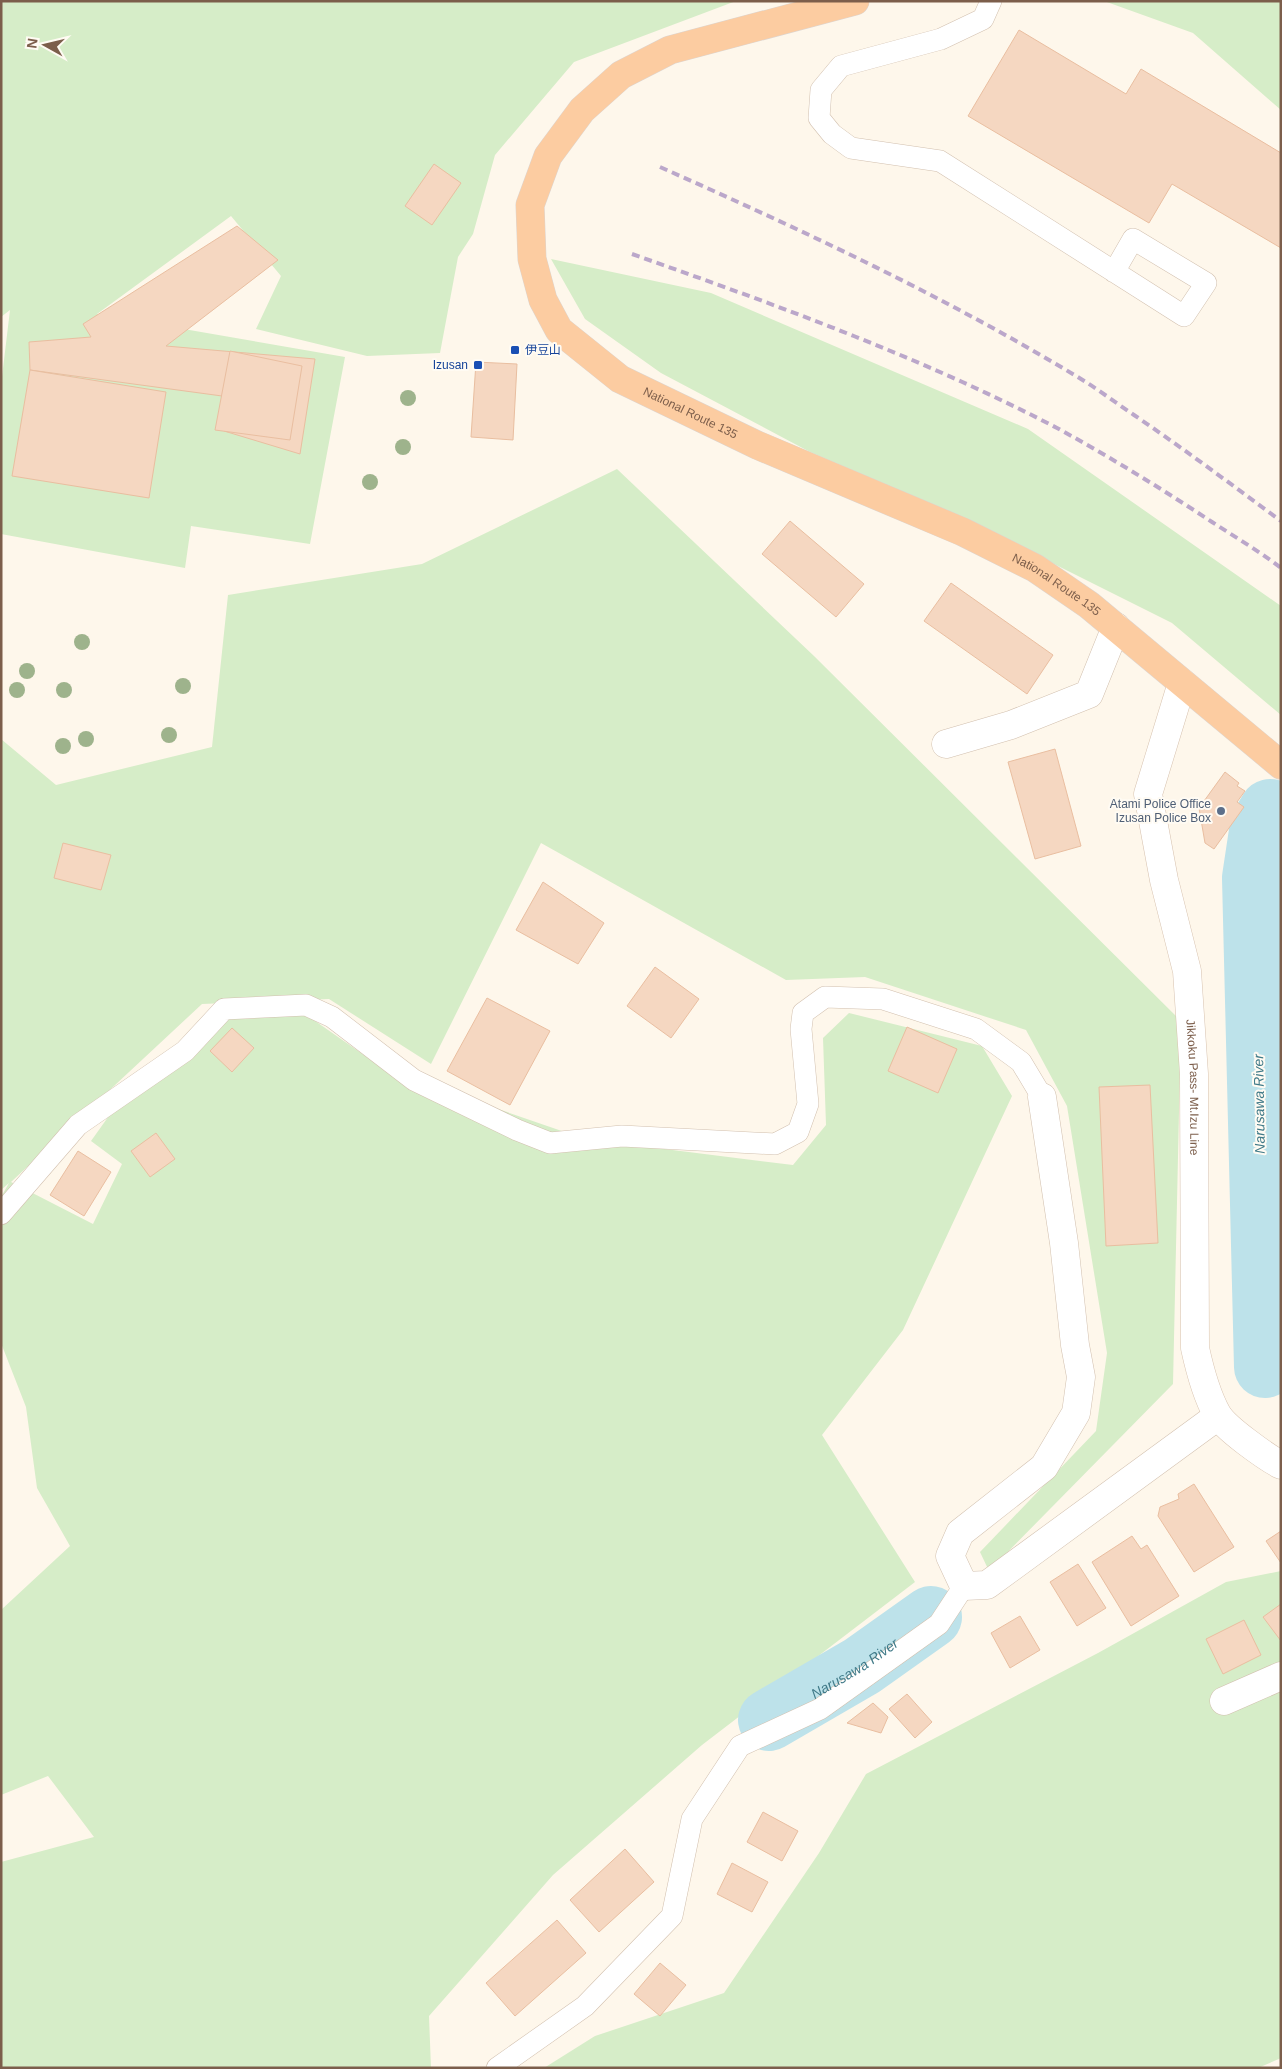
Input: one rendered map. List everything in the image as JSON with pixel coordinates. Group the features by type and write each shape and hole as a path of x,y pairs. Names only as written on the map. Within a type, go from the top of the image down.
{"highway":[{"name":"National Route 135","path":"855,1 670,50 621,75 582,110 548,156 530,204 532,259 543,300 559,330 620,379 757,445 864,489 979,540 1035,568 1089,605 1281,765"}],"street":[{"path":"946,744 1011,725 1089,694 1116,627"},
{"name":"Jikkoku Pass- Mt.Izu Line","path":"1182,683 1148,794 1164,880 1187,970 1194,1074 1195,1348 1202,1381 1218,1416 1249,1444 1280,1464"},
{"path":"1042,1097 1064,1243 1075,1345 1081,1377 1076,1413 1044,1467 960,1533 950,1556 964,1586 987,1584 1218,1416"},
{"path":"1224,1701 1281,1676"}],"lane":[{"path":"991,1 983,19 941,39 842,66 821,90 819,118 832,134 852,148 940,161 1114,272"},
{"path":"1,1214 78,1125 185,1051 224,1008 306,1005 332,1018 414,1080 516,1130 550,1143 622,1136 775,1144 798,1132 808,1104 801,1029 803,1013 825,997 884,1000 976,1029 1021,1062 1042,1097"},
{"path":"496,2068 584,2006 672,1916 692,1819 740,1746 820,1709 939,1624 964,1586"}],"green space":[{"path":"1,1 736,1 574,62 495,155 473,234 458,257 440,353 367,356 256,329 281,276 231,216 97,314 345,357 310,544 191,526 185,568 1,534 1,385 10,310 1,317"},
{"path":"1104,1 1281,1 1281,110 1193,33"},
{"path":"551,259 711,293 1028,429 1281,606 1281,715 1172,623 954,514 810,452 661,373 585,319"},
{"path":"617,469 814,656 1181,1021 1173,1384 989,1571 980,1552 1096,1431 1107,1353 1067,1106 1026,1030 865,977 786,980 541,843 431,1064 329,999 202,1004 11,1182 93,1224 122,1164 91,1141 126,1092 224,1009 308,1016 414,1090 414,1080 585,1139 793,1165 826,1125 823,1038 849,1013 982,1046 1012,1096 903,1330 822,1435 915,1582 702,1745 553,1875 429,2016 431,2068 1,2068 1,1862 94,1837 48,1776 1,1795 1,1610 70,1546 37,1488 26,1407 1,1343 1,1197 9,1183 1,1190 1,739 56,785 212,747 228,595 422,564"},
{"path":"1281,1571 1281,2058 1258,2068 544,2068 595,2036 724,1993 819,1853 866,1774 1098,1653 1226,1582"}],"building":[{"path":"1019,30 1126,94 1141,69 1281,153 1281,248 1172,184 1149,223 968,116"},
{"path":"434,164 461,183 432,225 405,206"},
{"path":"237,226 278,260 166,346 315,359 300,454 224,431 222,396 30,370 29,342 91,337 83,324"},
{"path":"230,351 302,366 290,440 215,430"},
{"path":"476,362 517,364 513,440 471,437"},
{"path":"30,370 166,392 149,498 12,476"},
{"path":"790,521 864,584 836,617 762,554"},
{"path":"951,583 1053,655 1027,694 924,621"},
{"path":"1055,749 1081,846 1035,859 1008,762"},
{"path":"1225,772 1239,783 1237,786 1245,791 1237,802 1244,807 1214,849 1205,843 1199,808"},
{"path":"63,843 111,855 101,890 54,878"},
{"path":"543,882 604,923 578,964 516,930"},
{"path":"655,967 699,999 671,1038 627,1006"},
{"path":"487,998 550,1031 510,1105 447,1071"},
{"path":"907,1027 957,1049 938,1093 888,1071"},
{"path":"232,1028 254,1048 232,1072 210,1051"},
{"path":"1150,1085 1158,1243 1106,1246 1099,1087"},
{"path":"156,1133 175,1159 150,1177 131,1151"},
{"path":"78,1151 111,1172 84,1216 50,1195"},
{"path":"1194,1484 1234,1547 1194,1572 1158,1516 1160,1507 1179,1499 1178,1494"},
{"path":"1281,1531 1281,1563 1266,1541"},
{"path":"1132,1536 1141,1549 1147,1545 1179,1596 1131,1626 1092,1562"},
{"path":"1078,1564 1106,1608 1077,1626 1050,1582"},
{"path":"1281,1604 1281,1641 1263,1617"},
{"path":"1020,1616 1040,1650 1010,1668 991,1633"},
{"path":"1244,1620 1261,1655 1223,1674 1206,1639"},
{"path":"907,1694 932,1722 915,1738 889,1709"},
{"path":"873,1703 888,1717 881,1733 847,1723"},
{"path":"763,1812 798,1831 782,1861 747,1842"},
{"path":"625,1849 654,1882 599,1932 570,1900"},
{"path":"732,1863 768,1882 752,1912 717,1894"},
{"path":"557,1920 586,1953 515,2016 486,1983"},
{"path":"660,1963 686,1985 660,2016 634,1994"}],"waterway":[{"name":"Narusawa River","path":"1265,1367 1253,878 1261,825 1270,810"},
{"name":"Narusawa River","path":"769,1720 862,1666 931,1617"}],"railway":[{"path":"660,167 874,266 979,320 1030,349 1101,392 1281,521"},
{"path":"632,254 848,334 901,355 1006,402 1097,450 1174,497 1281,568"}],"place":[{"name":"伊豆山","path":"515,350"},
{"name":"Izusan","path":"478,365"},
{"name":"Atami Police Office Izusan Police Box","path":"1221,811"}]}
